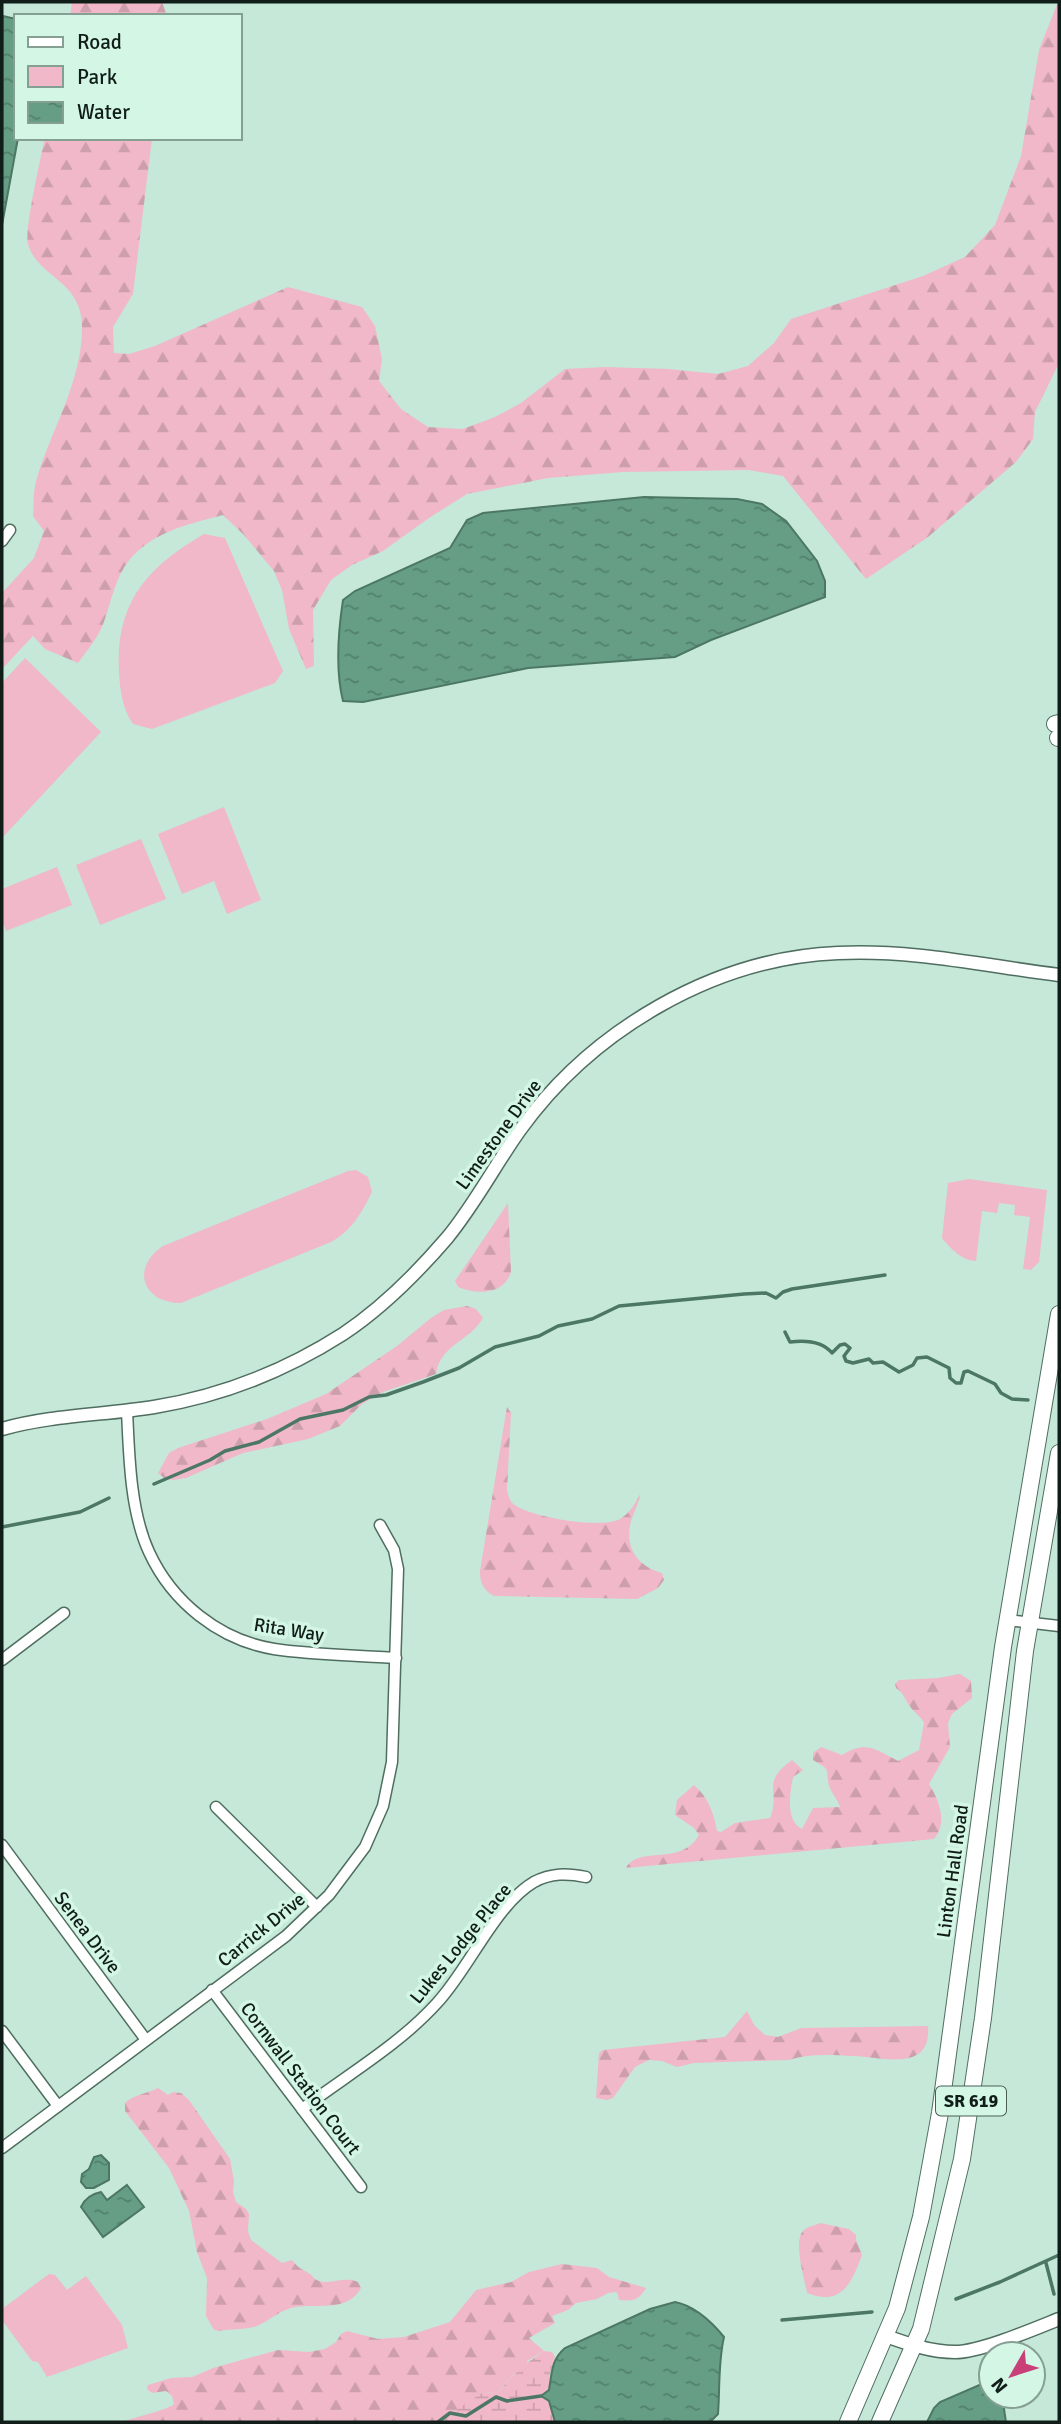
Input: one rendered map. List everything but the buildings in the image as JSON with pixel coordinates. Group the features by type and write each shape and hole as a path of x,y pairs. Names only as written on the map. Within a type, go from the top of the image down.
{"main road":[{"name":"Linton Hall Road","path":"848,2422 897,2308 922,2217 940,2113 1007,1620 1059,1314"},
{"name":"SR 619","path":"880,2422 921,2329 964,2146 1029,1624 1059,1453"}],"street":[{"path":"2,541 10,530"},
{"name":"Limestone Drive","path":"2,1429 71,1416 187,1401 236,1387 308,1354 343,1334 374,1311 403,1284 447,1237 547,1095 590,1053 665,1003 753,967 798,957 837,953 912,956 1059,975"},
{"name":"Rita Way","path":"127,1410 133,1482 144,1538 164,1578 202,1619 223,1631 272,1648 396,1658"},
{"name":"Carrick Drive","path":"2,2148 286,1936 343,1879 365,1847 383,1806 392,1762 398,1569 394,1550 380,1525"},
{"path":"2,1660 64,1613"},
{"path":"1007,1620 1059,1626"},
{"path":"216,1807 317,1907"},
{"name":"Senea Drive","path":"2,1845 146,2040"},
{"name":"Lukes Lodge Place","path":"302,2109 412,2028 429,2012 449,1990 506,1909 532,1883 560,1874 586,1877"},
{"name":"Cornwall Station Court","path":"212,1990 361,2187"},
{"path":"2,2031 58,2106"},
{"path":"886,2336 939,2351 967,2351 1059,2319"}],"green space":[{"path":"72,2 162,2 166,14 70,14"},
{"path":"1058,2 1059,363 1035,412 1033,439 1016,462 928,537 866,579 783,476 749,470 623,472 548,478 467,494 383,551 352,565 331,580 313,610 314,666 306,669 289,629 282,590 274,571 223,515 169,532 145,545 134,555 117,581 100,632 78,663 45,649 33,636 2,669 2,593 34,558 44,531 33,516 34,492 43,459 72,384 81,345 80,310 74,298 67,288 40,264 28,244 31,209 45,140 152,140 133,294 113,327 114,353 129,354 155,346 288,287 362,307 375,326 382,359 379,381 401,409 428,427 463,429 495,417 521,403 565,369 668,369 718,374 748,366 774,343 791,319 923,276 965,257 995,225 1021,156 1039,50"},
{"path":"204,534 225,538 283,671 275,683 152,729 133,724 124,705 119,672 119,648 129,607 151,574 166,560"},
{"path":"25,658 101,732 2,838 2,683"},
{"path":"224,807 261,900 227,914 214,881 182,894 158,834"},
{"path":"141,839 166,899 100,925 76,865"},
{"path":"57,867 72,905 6,931 2,920 2,889"},
{"path":"356,1170 368,1177 372,1192 355,1221 331,1242 181,1303 158,1297 145,1283 147,1264 163,1246"},
{"path":"969,1179 1047,1190 1039,1262 1031,1270 1023,1269 1030,1217 1014,1215 1015,1205 999,1203 997,1213 982,1211 976,1261 961,1256 942,1238 948,1183"},
{"path":"508,1203 511,1272 507,1280 489,1291 458,1287 455,1281"},
{"path":"467,1306 476,1309 483,1318 443,1356 436,1374 383,1392 362,1404 340,1426 308,1439 243,1453 186,1478 173,1480 158,1473 169,1453 178,1448 267,1419 326,1394 397,1346 431,1318 444,1310"},
{"path":"507,1407 511,1413 507,1490 512,1502 540,1515 598,1523 624,1517 640,1494 631,1521 629,1539 639,1560 662,1573 664,1580 658,1588 637,1599 494,1596 485,1589 480,1571"},
{"path":"960,1674 971,1681 972,1698 952,1714 948,1723 950,1747 929,1784 939,1804 941,1819 941,1826 934,1839 626,1868 632,1861 640,1858 671,1853 691,1845 699,1835 694,1828 675,1815 677,1800 694,1785 707,1800 717,1831 721,1832 735,1823 770,1818 774,1781 782,1768 792,1760 803,1770 793,1777 791,1790 791,1813 797,1825 802,1829 813,1808 840,1807 829,1786 827,1770 813,1760 813,1753 821,1747 842,1755 864,1747 877,1750 898,1761 919,1750 924,1723 895,1684 899,1680"},
{"path":"747,2011 754,2025 765,2035 778,2037 801,2028 928,2026 927,2041 922,2051 903,2059 821,2055 789,2060 694,2063 677,2067 662,2061 649,2060 635,2067 613,2098 596,2098 599,2053 603,2050 725,2037"},
{"path":"158,2088 168,2095 173,2092 181,2093 189,2100 230,2159 233,2192 236,2202 249,2214 248,2231 251,2240 282,2263 292,2260 319,2281 358,2282 361,2288 355,2296 329,2306 291,2308 253,2327 214,2330 206,2316 207,2278 197,2252 189,2211 169,2168 125,2111 125,2103 129,2100"},
{"path":"820,2223 849,2229 856,2235 862,2255 844,2290 829,2297 807,2293 799,2251 804,2230"},
{"path":"562,2264 597,2268 609,2277 646,2288 635,2299 619,2300 617,2292 608,2293 597,2299 576,2303 568,2310 552,2316 555,2323 529,2338 544,2351 527,2361 527,2370 514,2374 498,2392 482,2393 438,2422 123,2422 174,2404 172,2396 166,2391 152,2393 147,2389 148,2385 171,2378 192,2377 213,2368 278,2350 309,2352 325,2349 347,2331 378,2339 404,2337 450,2322 476,2290 511,2282 529,2272"},
{"path":"49,2274 55,2275 67,2290 86,2276 122,2325 128,2348 47,2377 38,2362 32,2361 2,2320 2,2309"},
{"path":"544,2351 552,2352 555,2357 549,2390 543,2393 543,2398 551,2403 555,2422 438,2422 482,2393 498,2392 514,2375 526,2369 524,2365"}],"water":[{"path":"3,16 14,19 14,140 18,140 2,225"},
{"path":"644,497 737,499 762,504 786,521 817,561 825,581 825,597 711,640 675,657 528,668 363,702 343,701 338,664 340,625 343,600 355,591 450,548 467,520 483,513"},
{"path":"101,2155 109,2163 109,2180 94,2188 86,2188 81,2182 82,2174 89,2169 94,2157"},
{"path":"127,2185 144,2207 103,2237 81,2207 91,2195 101,2192 107,2200"},
{"path":"675,2302 702,2315 724,2337 718,2414 710,2422 555,2422 549,2401 541,2396 549,2390 553,2367 565,2348 650,2309"},
{"path":"977,2386 977,2410 1004,2410 1006,2422 927,2422 940,2402"}],"waterway":[{"path":"154,1484 225,1451 259,1442 300,1419 343,1410 369,1397 386,1395 423,1382 459,1368 495,1347 539,1336 558,1326 592,1319 619,1306 744,1294 766,1293 776,1298 792,1289 885,1275"},
{"path":"785,1332 790,1342 813,1342 832,1353 845,1344 850,1348 844,1356 846,1361 853,1363 869,1359 873,1363 883,1362 899,1372 913,1365 917,1358 927,1357 949,1368 950,1378 956,1383 961,1383 964,1372 968,1371 995,1384 1001,1393 1012,1399 1028,1400"},
{"path":"2,1527 80,1512 109,1498"},
{"path":"956,2299 1059,2255"},
{"path":"1046,2263 1054,2294"},
{"path":"782,2320 872,2312"},
{"path":"438,2422 450,2413 466,2416 496,2397 507,2401 541,2396"}]}
